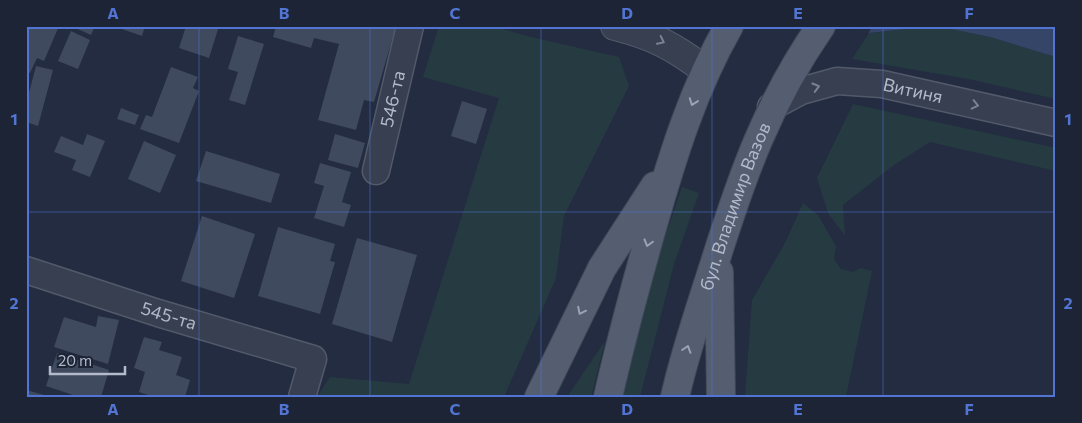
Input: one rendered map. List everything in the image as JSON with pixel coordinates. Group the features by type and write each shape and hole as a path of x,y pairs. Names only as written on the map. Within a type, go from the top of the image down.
{"main road":[{"path":"608,397 622,334 671,163 705,70 729,26"},
{"name":"бул. Владимир Вазов","path":"675,397 684,360 741,179 772,107 813,37"},
{"path":"539,397 602,268 671,163"},
{"path":"718,250 721,397"}],"street":[{"name":"546-та","path":"376,171 410,26"},
{"path":"615,26 647,34 678,50 705,70"},
{"name":"Витиня","path":"772,107 801,91 837,81 882,84 1056,124"},
{"name":"545-та","path":"26,270 158,313 313,359 302,397"}],"green space":[{"path":"439,26 492,26 619,57 629,86 564,216 556,278 504,397 317,397 330,377 409,384 499,98 423,77"},
{"path":"936,26 990,37 1056,57 1056,99 968,79 852,59 869,33"},
{"path":"853,104 1056,148 1056,171 930,142 894,165 843,205 845,236 828,213 817,178"},
{"path":"682,187 699,193 674,264 640,397 623,397 653,272"},
{"path":"803,203 818,215 836,246 834,259 841,269 853,272 861,268 872,271 846,397 745,397 752,300 786,241"},
{"path":"605,341 591,397 567,397"}],"water":[{"path":"842,26 934,26 869,33"},
{"path":"936,26 1056,26 1056,57 990,37"}],"pier":[{"path":"839,26 873,26 867,35"}],"building":[{"path":"26,26 59,26 44,61 37,58 30,73 26,71"},
{"path":"71,26 95,26 91,35"},
{"path":"113,26 145,26 142,36"},
{"path":"186,26 219,26 209,58 179,48"},
{"path":"276,26 396,26 374,102 364,100 356,130 318,120 339,44 314,38 311,48 273,37"},
{"path":"71,31 90,40 78,69 58,61"},
{"path":"238,36 264,44 245,105 229,100 238,72 228,69"},
{"path":"36,66 53,70 38,126 26,122 26,104"},
{"path":"171,67 198,77 193,88 199,91 179,143 140,129 146,115 152,117"},
{"path":"462,101 487,109 476,144 451,136"},
{"path":"121,108 139,115 135,125 117,119"},
{"path":"87,134 105,141 90,177 72,170 76,160 54,152 61,136 83,145"},
{"path":"335,134 365,143 358,168 328,160"},
{"path":"144,141 176,155 160,193 128,179"},
{"path":"206,151 280,174 271,203 196,181"},
{"path":"320,163 351,172 342,202 351,205 344,227 314,218 324,186 314,183"},
{"path":"202,216 255,234 234,298 181,281"},
{"path":"278,227 335,244 330,261 335,262 320,314 258,296"},
{"path":"357,238 417,255 392,342 332,324"},
{"path":"98,316 119,320 108,364 54,347 64,317 96,327"},
{"path":"144,337 162,342 159,350 182,357 176,375 190,380 185,397 154,397 139,392 145,372 134,368"},
{"path":"57,353 109,370 101,397 79,397 46,386"},
{"path":"26,390 48,396 48,397 26,397"}]}
